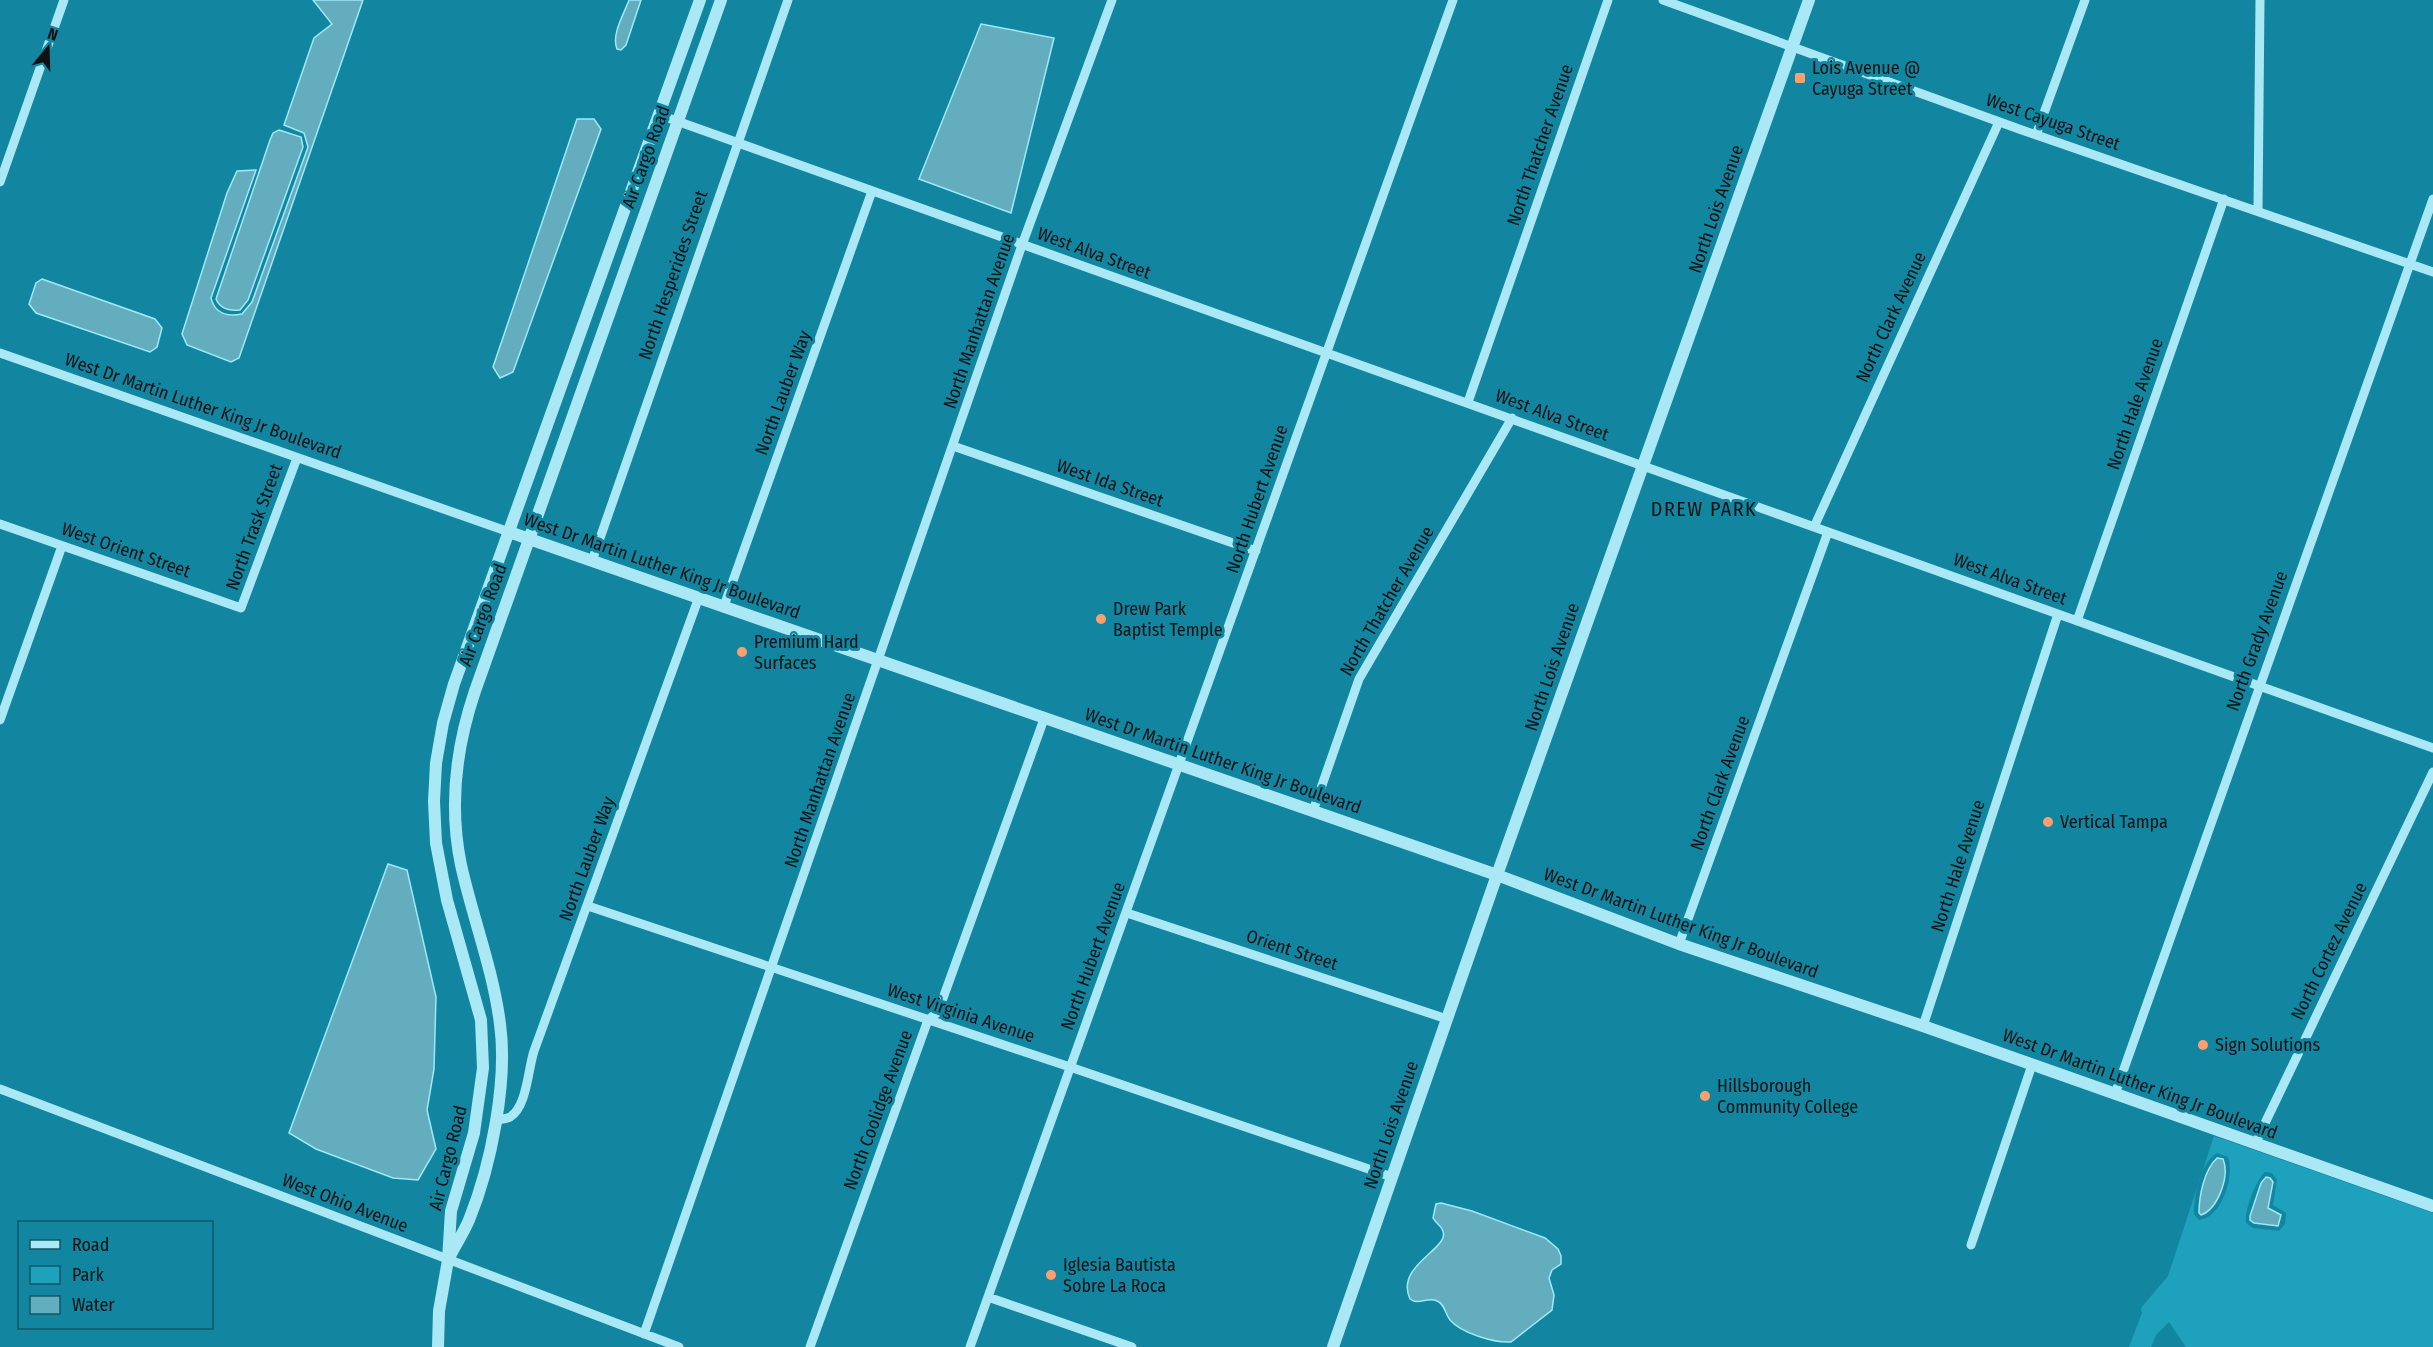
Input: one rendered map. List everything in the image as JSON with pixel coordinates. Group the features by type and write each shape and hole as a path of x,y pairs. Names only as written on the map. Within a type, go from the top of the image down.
{"street":[{"path":"0,182 64,0"},
{"name":"Air Cargo Road","path":"438,1347 438,1311 448,1260 451,1211 474,1133 480,1099 483,1042 480,1020 438,861 434,801 436,763 443,723 454,684 700,0"},
{"name":"Air Cargo Road","path":"448,1260 469,1220 488,1158 496,1120 501,1070 501,1027 492,977 461,863 456,822 456,781 461,740 466,717 721,0"},
{"name":"North Hesperides Street","path":"592,561 736,142 788,0"},
{"name":"North Manhattan Avenue","path":"644,1334 1022,244 1112,0"},
{"name":"North Hubert Avenue","path":"970,1347 1453,0"},
{"name":"North Thatcher Avenue","path":"1468,402 1608,0"},
{"name":"West Cayuga Street","path":"1663,0 1793,45 1999,122 2433,272"},
{"name":"North Lois Avenue","path":"1333,1347 1497,875 1809,0"},
{"path":"2036,135 2085,0"},
{"path":"2258,211 2260,0"},
{"name":"West Alva Street","path":"660,115 2433,748"},
{"name":"North Clark Avenue","path":"1814,526 1999,122"},
{"name":"North Lauber Way","path":"724,606 872,191"},
{"name":"North Hale Avenue","path":"2078,621 2224,199"},
{"name":"North Grady Avenue","path":"2115,1094 2433,199"},
{"name":"West Dr Martin Luther King Jr Boulevard","path":"0,353 1497,875 1679,944 1923,1026 2433,1206"},
{"name":"North Thatcher Avenue","path":"1312,811 1359,679 1512,418"},
{"name":"West Ida Street","path":"953,446 1256,551"},
{"name":"North Trask Street","path":"241,608 297,458"},
{"name":"West Orient Street","path":"0,524 241,608"},
{"name":"North Clark Avenue","path":"1679,944 1828,532"},
{"path":"0,720 62,546"},
{"name":"North Lauber Way","path":"496,1120 510,1118 523,1098 534,1051 699,597"},
{"name":"North Hale Avenue","path":"1923,1026 2058,614"},
{"name":"North Coolidge Avenue","path":"810,1347 928,1020 938,1012 1044,718"},
{"name":"North Cortez Avenue","path":"2255,1144 2433,771"},
{"name":"West Virginia Avenue","path":"588,906 1392,1177"},
{"name":"Orient Street","path":"1127,913 1447,1019"},
{"path":"1971,1245 2032,1065"},
{"name":"West Ohio Avenue","path":"0,1089 679,1347"},
{"path":"988,1297 1132,1347"}],"green space":[{"path":"2214,1136 2433,1213 2433,1347 2186,1347 2169,1322 2156,1335 2151,1347 2129,1347 2142,1313 2141,1308 2168,1276 2198,1184 2194,1214 2199,1220 2214,1212 2220,1204 2230,1174 2228,1157 2217,1153 2206,1164 2202,1174","holes":["2265,1172 2272,1173 2277,1180 2273,1205 2286,1213 2285,1224 2279,1231 2253,1228 2246,1223 2251,1196"]}],"water":[{"path":"313,0 363,0 239,358 231,362 187,345 182,334 227,193 237,171 256,170 211,298 219,311 232,315 242,314 252,302 308,147 304,133 284,125 314,38 332,24"},
{"path":"629,0 641,0 626,45 621,50 617,49 616,37"},
{"path":"981,24 1054,38 1011,213 919,179"},
{"path":"577,119 594,119 601,129 513,372 500,378 493,367"},
{"path":"279,130 301,137 303,147 248,300 240,310 229,310 220,305 216,299 270,140 273,133"},
{"path":"42,279 155,319 162,328 157,347 150,352 36,313 29,304 36,283"},
{"path":"388,864 407,870 436,997 434,1069 427,1110 436,1149 418,1180 393,1178 316,1149 289,1133"},
{"path":"2217,1158 2223,1159 2225,1166 2224,1183 2213,1206 2201,1215 2199,1206 2201,1191 2209,1169"},
{"path":"2266,1177 2273,1182 2268,1208 2281,1215 2278,1226 2254,1223 2250,1220 2261,1183"},
{"path":"1441,1203 1472,1211 1545,1238 1558,1249 1561,1264 1552,1270 1549,1278 1554,1295 1552,1310 1511,1342 1487,1339 1462,1329 1450,1320 1442,1304 1437,1301 1417,1302 1410,1299 1407,1287 1410,1276 1416,1266 1440,1243 1443,1236 1442,1229 1433,1218 1436,1204"}],"place":[{"name":"Lois Avenue @ Cayuga Street","path":"1800,78"},
{"name":"Drew Park Baptist Temple","path":"1101,619"},
{"name":"Premium Hard Surfaces","path":"742,652"},
{"name":"Vertical Tampa","path":"2048,822"},
{"name":"Sign Solutions","path":"2203,1045"},
{"name":"Hillsborough Community College","path":"1705,1096"},
{"name":"Iglesia Bautista Sobre La Roca","path":"1051,1275"}],"district":[{"name":"DREW PARK","path":"1704,509"}]}
